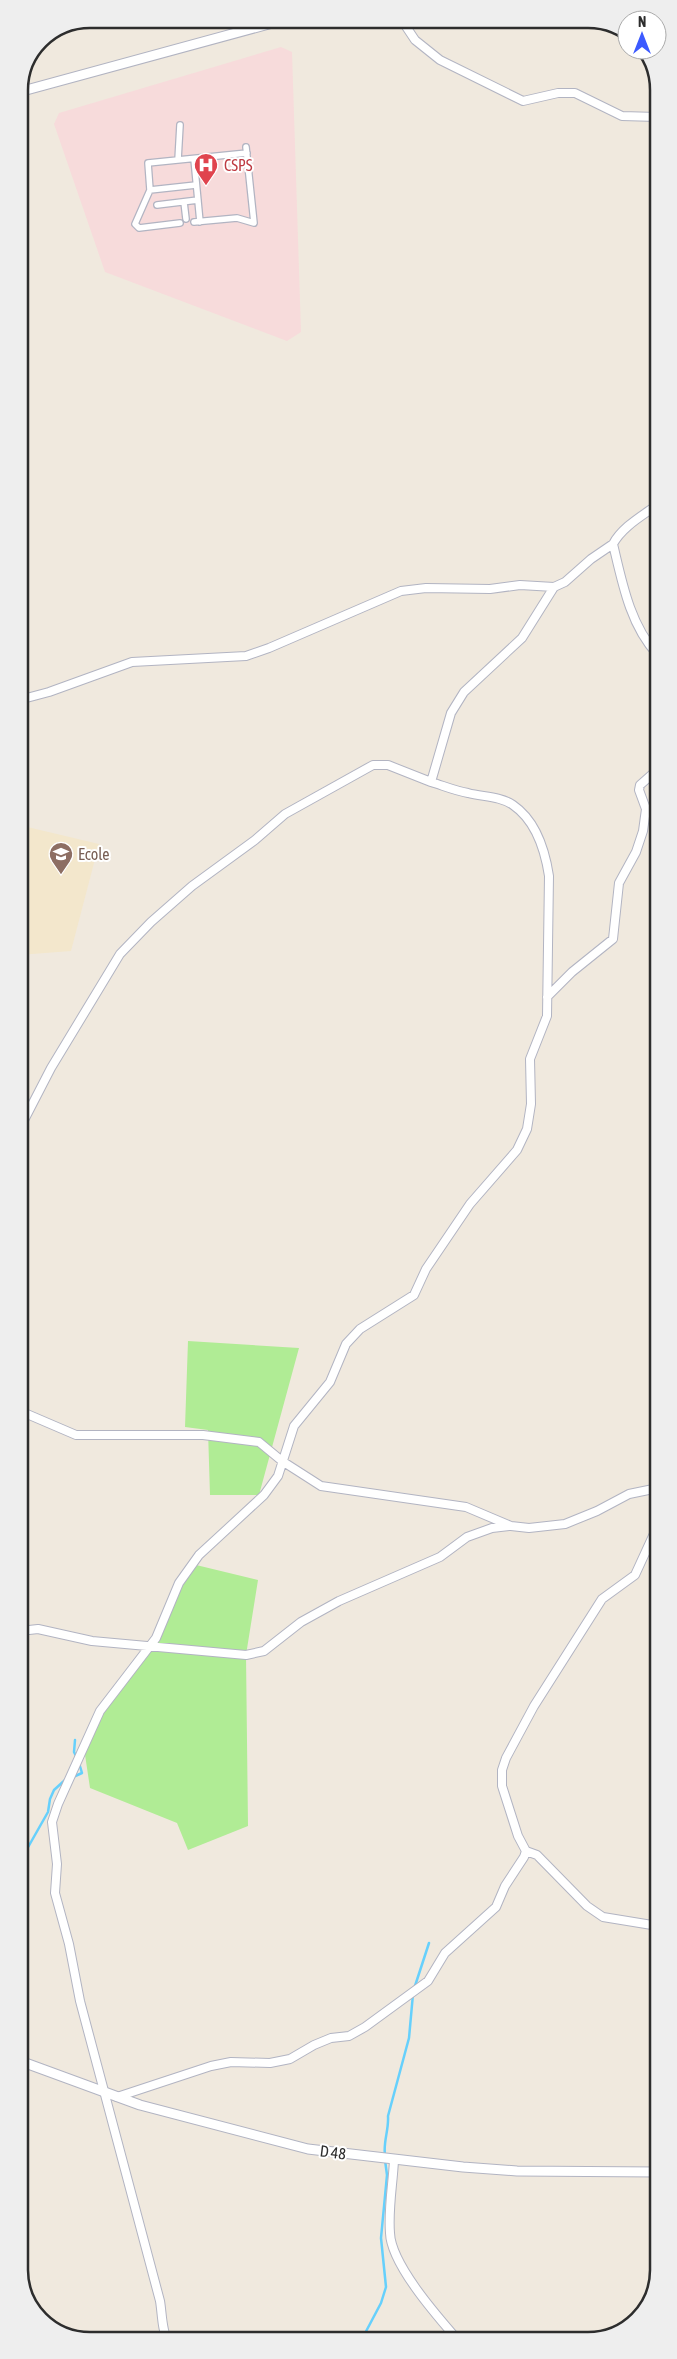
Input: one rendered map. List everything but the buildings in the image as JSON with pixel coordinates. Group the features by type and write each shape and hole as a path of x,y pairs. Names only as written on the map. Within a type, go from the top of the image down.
{"street":[{"path":"28,90 254,28"},
{"path":"406,28 414,40 440,60 523,101 558,93 575,93 622,116 650,117"},
{"path":"178,160 180,125"},
{"path":"180,223 139,228 134,224 150,190 148,163 246,150 254,223 237,218 197,222 198,200 194,158"},
{"path":"150,190 196,184"},
{"path":"157,205 198,200"},
{"path":"184,202 186,219"},
{"path":"28,698 49,692 132,662 246,656 269,648 401,591 426,588 490,589 520,585 554,587 565,582 591,559 613,544 617,537 650,509"},
{"path":"613,544 633,616 639,631 650,644"},
{"path":"432,782 451,713 464,692 522,638 554,587"},
{"path":"28,1113 51,1068 120,954 151,922 192,886 255,840 285,814 373,765 388,765 468,794 496,798 512,804 537,834 549,876 547,1016 530,1059 531,1104 528,1121 518,1150 470,1204 426,1269 414,1296 360,1329 346,1344 330,1382 294,1426 278,1476 264,1495 199,1555 178,1583 156,1638 100,1711 58,1804 52,1822 56,1864 55,1893 69,1944 80,2001 106,2092 160,2301 164,2331"},
{"path":"547,997 572,972 613,939 619,882 636,852 643,831 646,809 639,790 640,785 650,776"},
{"path":"28,1415 76,1435 203,1435 259,1442 282,1461 321,1486 466,1507 511,1526"},
{"path":"28,1630 38,1629 92,1641 246,1655 264,1651 301,1622 339,1601 440,1557 467,1537 492,1528 511,1526 529,1528 565,1524 597,1511 629,1494 650,1490"},
{"path":"650,1542 635,1575 602,1599 534,1706 506,1758 502,1770 502,1786 518,1836 526,1851 536,1855 587,1906 603,1917 650,1925"},
{"path":"117,2097 211,2066 231,2062 270,2063 290,2059 314,2045 331,2038 348,2036 364,2027 428,1981 446,1953 496,1907 505,1886 526,1851"},
{"name":"D 48","path":"28,2064 140,2105 286,2145 394,2160 517,2171 650,2172"},
{"path":"394,2160 390,2232 392,2246 426,2305 450,2332"}],"shaded area":[{"path":"281,47 292,52 301,332 287,341 105,272 54,124 59,113"},
{"path":"28,827 99,844 71,951 28,954"}],"green space":[{"path":"188,1341 299,1348 259,1495 210,1495 208,1430 185,1427"},
{"path":"192,1564 258,1580 246,1655 248,1826 188,1850 177,1823 90,1788 84,1748 100,1711 156,1638"}],"waterway":[{"path":"75,1740 74,1752 77,1758"},
{"path":"73,1777 82,1773 79,1763"},
{"path":"28,1847 48,1812 54,1790 65,1780"},
{"path":"414,1989 429,1943"},
{"path":"385,2155 388,2116 409,2038 413,1994"},
{"path":"366,2332 381,2303 386,2287 381,2238 387,2175 385,2160"}],"place":[{"name":"CSPS","path":"206,186"},
{"name":"Ecole","path":"61,875"}]}
